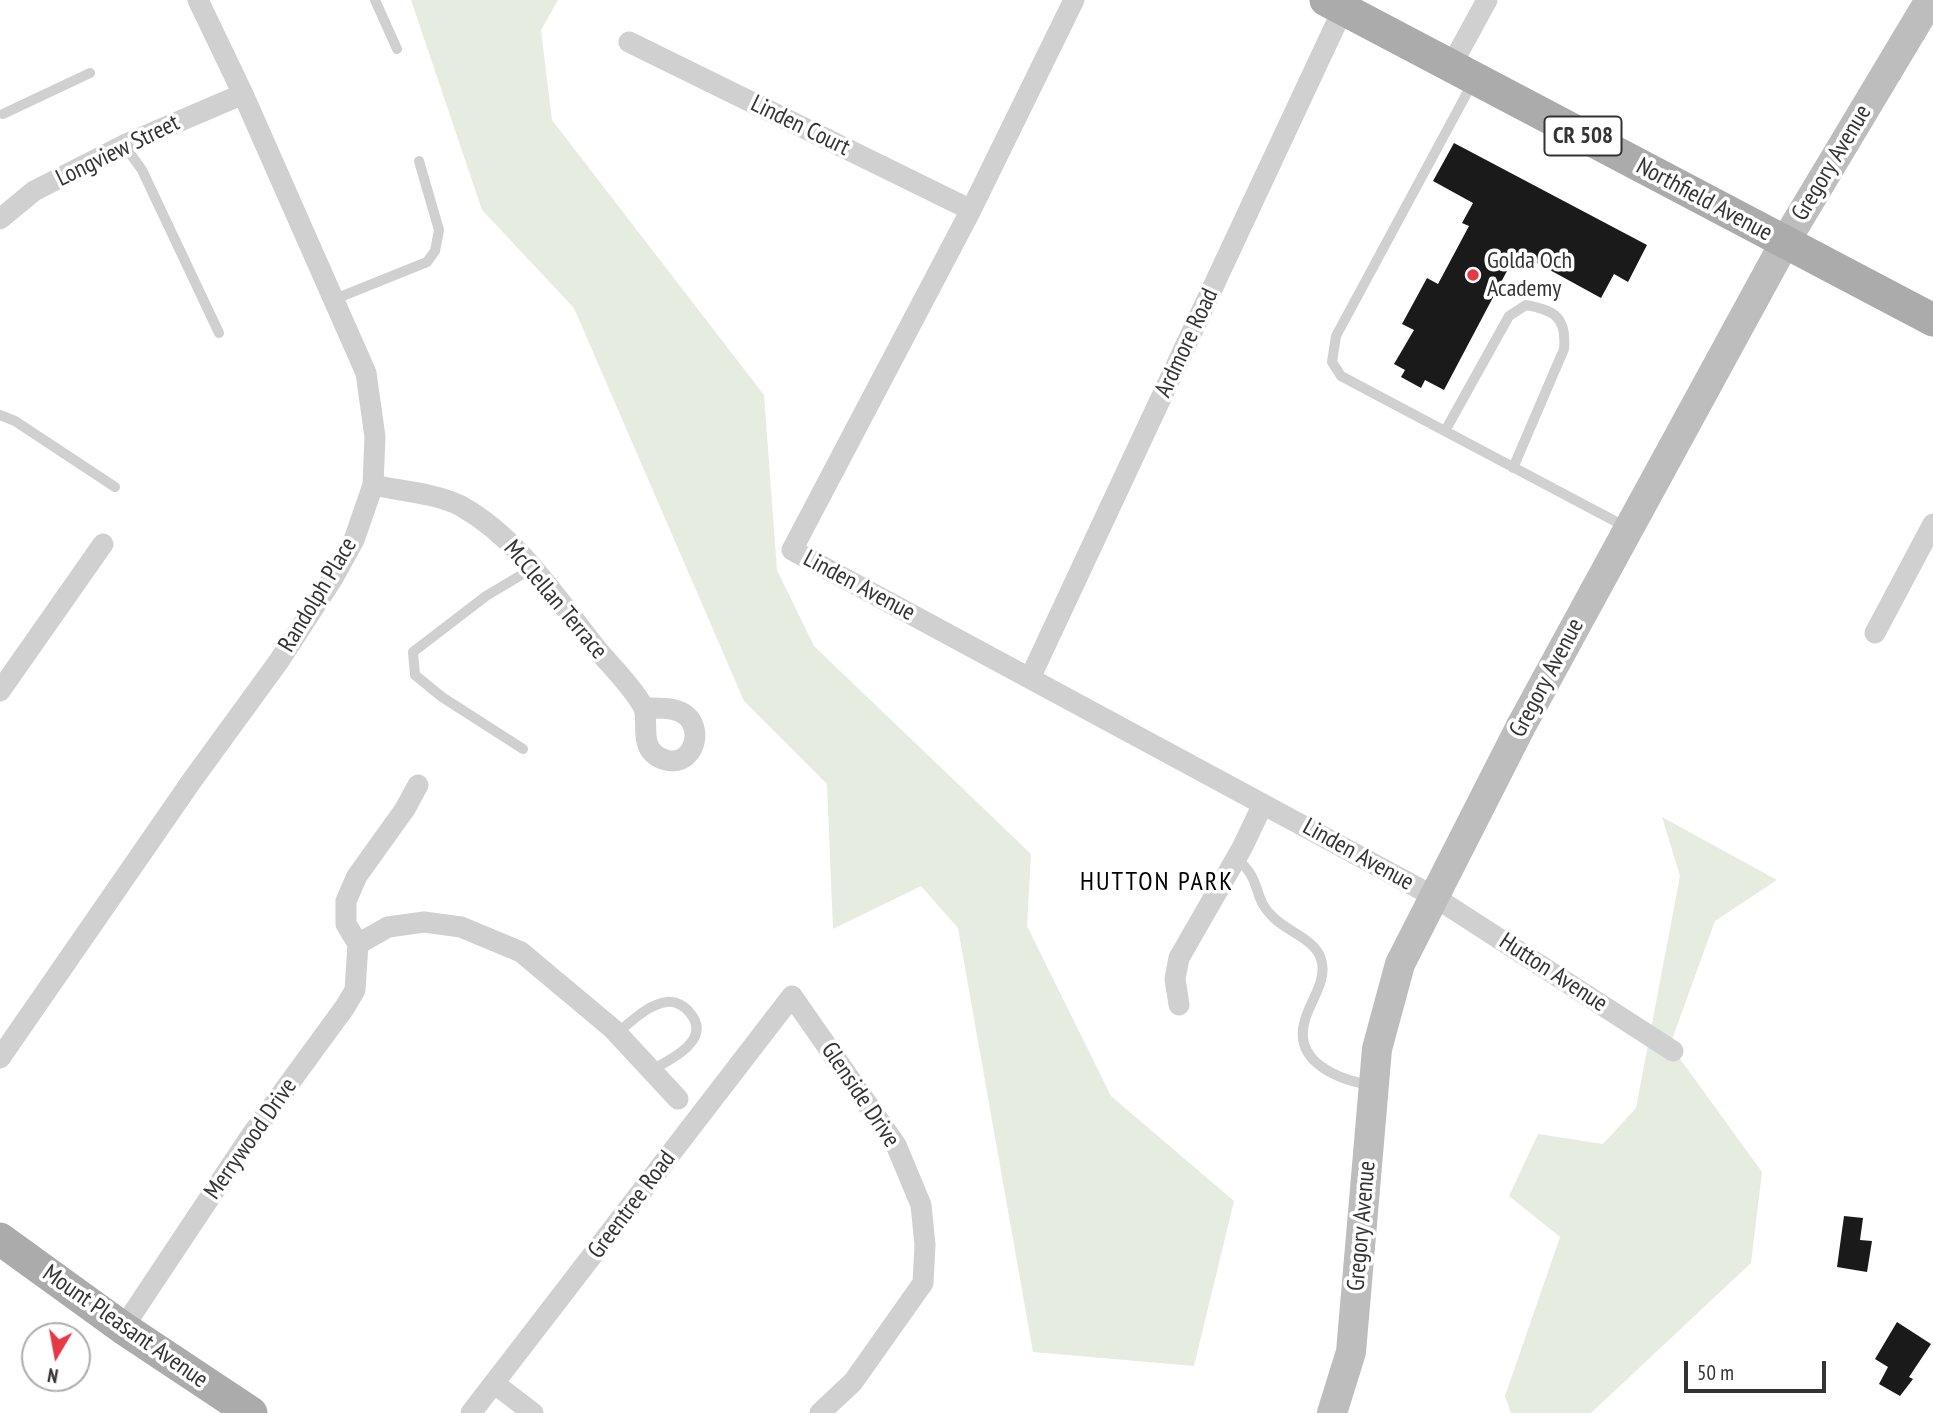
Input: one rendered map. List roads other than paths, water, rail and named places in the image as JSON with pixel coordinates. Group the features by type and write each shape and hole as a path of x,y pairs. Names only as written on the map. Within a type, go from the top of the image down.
{"main road":[{"name":"Gregory Avenue","path":"1332,1413 1351,1352 1377,1049 1400,964 1521,726 1785,242 1930,0"},
{"name":"Northfield Avenue","path":"1335,4 1933,320"},
{"name":"Mount Pleasant Avenue","path":"0,1238 123,1328 251,1413"}],"street":[{"name":"Randolph Place","path":"0,1058 185,790 279,661 333,578 354,540 373,485 375,437 366,373 243,94 198,0"},
{"name":"Linden Avenue","path":"1074,0 971,210 792,550 1433,896"},
{"path":"1463,73 1487,0"},
{"name":"Ardmore Road","path":"1030,678 1335,4"},
{"name":"Linden Court","path":"629,42 971,210"},
{"name":"Longview Street","path":"0,219 34,191 124,145 243,94"},
{"name":"McClellan Terrace","path":"373,485 434,497 458,505 489,525 533,568 645,708"},
{"path":"1875,633 1933,524"},
{"path":"0,691 103,544"},
{"name":"Merrywood Drive","path":"123,1328 250,1137 355,990 358,944 346,924 346,901 357,876 405,809 418,785"},
{"path":"1179,1005 1175,979 1180,958 1237,858 1264,804"},
{"name":"Hutton Avenue","path":"1433,896 1673,1051"},
{"path":"358,944 388,927 425,922 461,927 521,952 617,1034 678,1099"},
{"name":"Greentree Road","path":"471,1413 792,996"},
{"name":"Glenside Drive","path":"792,996 896,1145 921,1205 925,1245 923,1283 853,1382 820,1413"},
{"path":"495,1384 533,1413"}],"lane":[{"path":"375,0 397,49"},
{"path":"3,114 90,72"},
{"path":"1463,73 1336,336 1332,362 1341,376 1628,529"},
{"path":"124,145 142,170 219,333"},
{"path":"335,299 427,262 435,251 439,230 419,161"},
{"path":"1445,431 1508,316 1526,305 1545,308 1558,318 1566,332 1564,349 1513,468"},
{"path":"0,415 15,421 115,487"},
{"path":"523,749 442,697 415,675 413,652 486,596 533,568"},
{"path":"1237,858 1251,874 1259,900 1273,918 1313,945 1321,959 1321,981 1304,1023 1304,1045 1310,1059 1350,1082 1374,1086"},
{"path":"617,1034 640,1014 656,1005 668,1002 682,1004 692,1015 697,1027 693,1040 684,1051 651,1070"}],"place":[{"name":"Golda Och Academy","path":"1473,275"}],"district":[{"name":"HUTTON PARK","path":"1157,883"}]}
